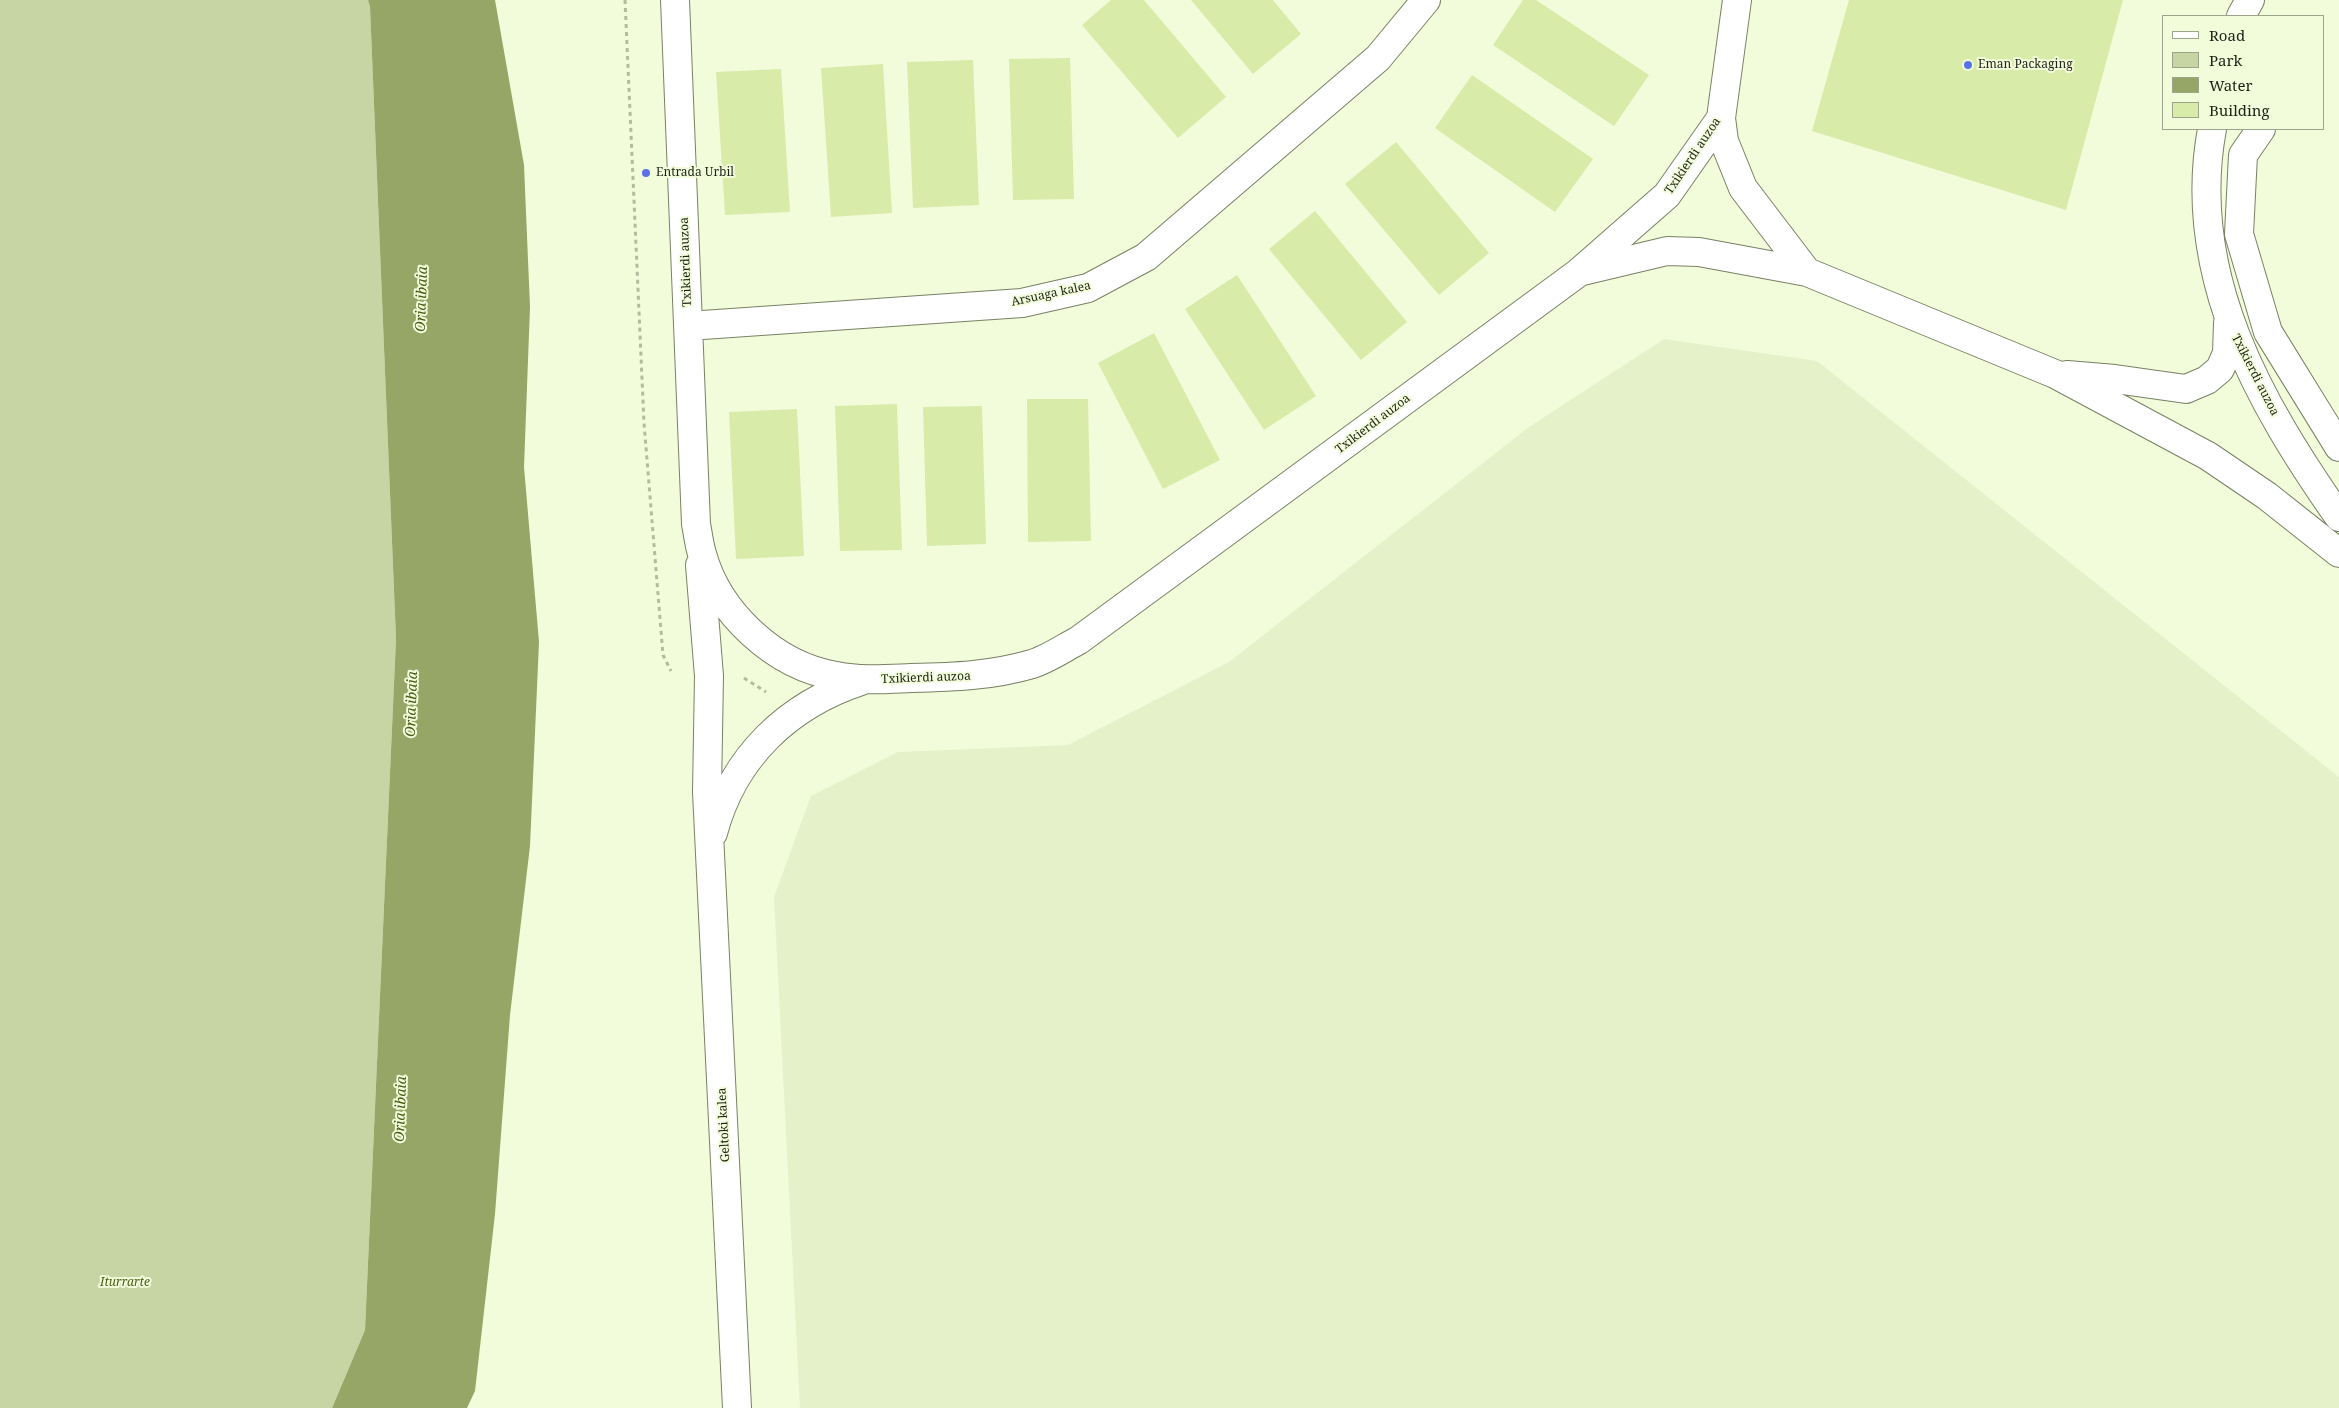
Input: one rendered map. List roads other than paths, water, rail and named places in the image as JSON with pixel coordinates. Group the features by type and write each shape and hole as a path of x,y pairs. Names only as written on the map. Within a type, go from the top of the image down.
{"street":[{"name":"Txikierdi auzoa","path":"676,0 696,524 709,676 707,792 711,842"},
{"name":"Arsuaga kalea","path":"688,326 1022,302 1088,288 1146,256 1175,232 1378,58 1426,0"},
{"name":"Txikierdi auzoa","path":"696,524 702,554 714,583 730,609 751,632 776,652 804,667 834,676 866,680 972,677 1033,663 1080,640 1578,273 1667,195 1721,118 1737,0"},
{"path":"2242,15 2250,0"},
{"path":"1721,118 1724,141 1743,188 1807,272"},
{"name":"Txikierdi auzoa","path":"2212,130 2206,162 2209,232 2216,280 2228,319 2235,339 2264,399 2316,485 2339,517"},
{"path":"2260,130 2243,155 2238,234 2268,332 2339,446"},
{"path":"1578,273 1667,251 1699,252 1807,272 2055,374 2208,456 2267,496 2339,553"},
{"path":"2055,374 2115,379 2186,389 2207,380 2220,369 2227,353 2228,319"},
{"name":"Txikierdi auzoa","path":"711,842 717,818 742,768 775,728 791,715 832,691 866,680"},
{"name":"Geltoki kalea","path":"711,842 737,1408"}],"water":[{"name":"Oria ibaia","path":"368,0 495,0 524,165 530,307 524,467 539,642 530,846 510,1015 495,1214 475,1391 467,1408 332,1408 365,1330 396,639 370,7"}],"place":[{"name":"Eman Packaging","path":"1968,65"},
{"name":"Entrada Urbil","path":"646,173"}],"park label":[{"name":"Iturrarte","path":"125,1283"}]}
